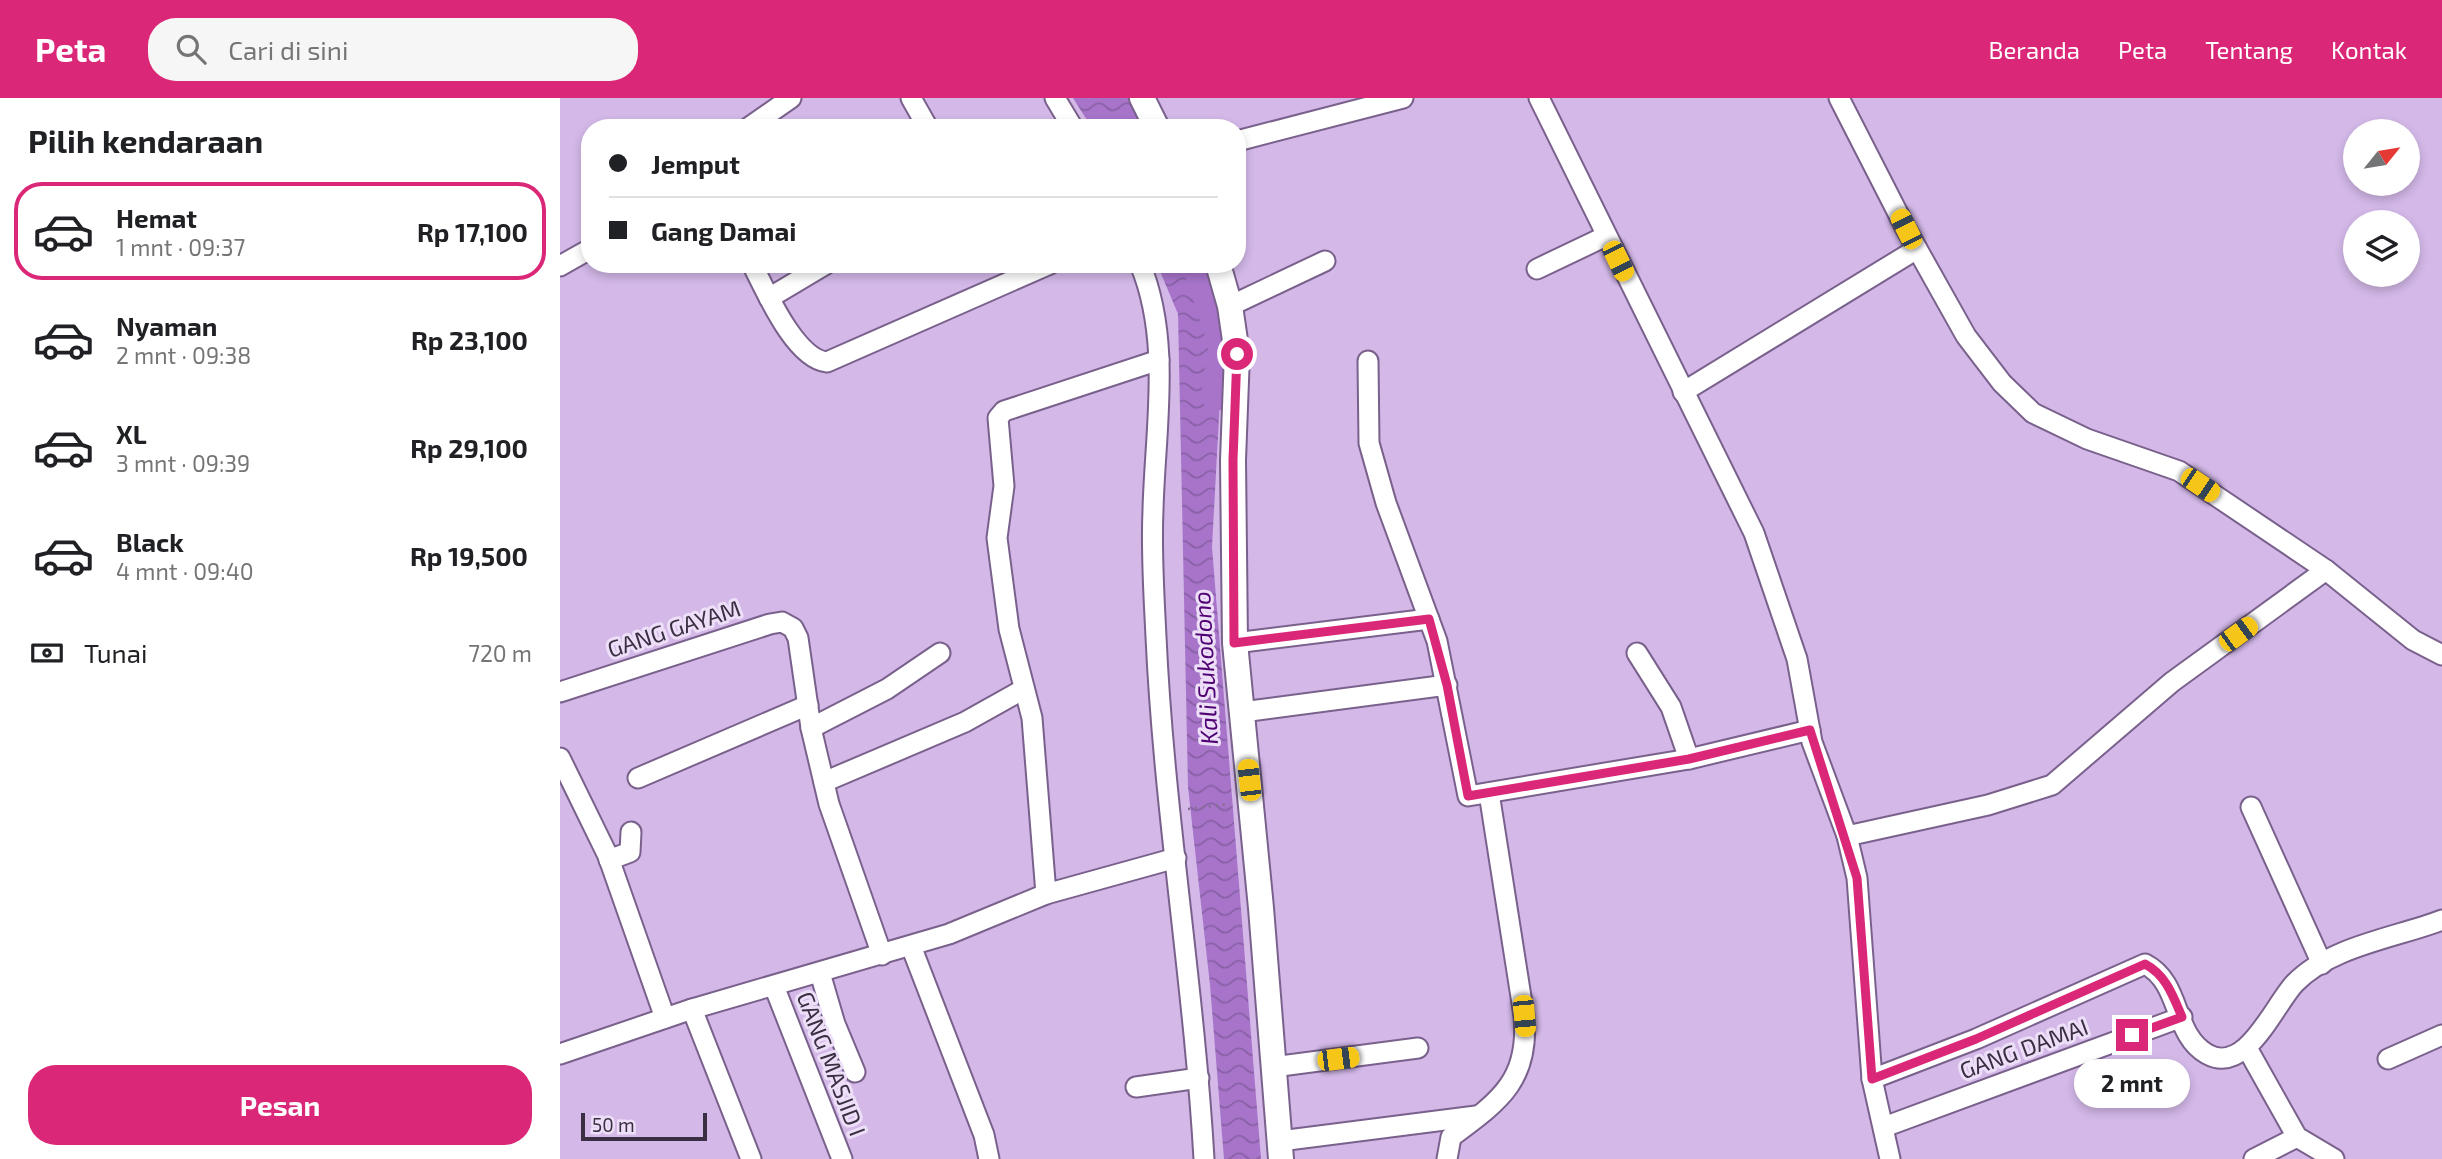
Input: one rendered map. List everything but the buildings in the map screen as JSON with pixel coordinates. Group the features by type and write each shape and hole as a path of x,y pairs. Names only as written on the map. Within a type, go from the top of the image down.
{"main road":[{"path":"1142,98 1152,119"},
{"path":"1221,273 1230,306 1237,354 1233,460 1234,643 1280,1150"}],"street":[{"path":"761,119 791,98"},
{"path":"911,98 923,119"},
{"path":"1055,98 1064,119"},
{"path":"1246,139 1403,98"},
{"path":"1539,98 1754,533 1797,659 1810,730 1847,836 1857,878 1872,1079 1890,1159"},
{"path":"1839,98 1917,249 1966,336 2002,383 2033,412 2087,439 2179,471 2326,570 2413,640 2442,654"},
{"path":"1537,269 1606,236"},
{"path":"1683,392 1917,249"},
{"path":"560,266 581,254"},
{"path":"1230,306 1325,261"},
{"path":"756,273 769,298 808,356 827,362 1030,273"},
{"path":"769,298 811,273"},
{"path":"1143,273 1151,295 1159,360 1153,576 1204,1159"},
{"path":"1046,894 1032,718 1009,629 997,538 1004,486 998,418 1004,411 1159,360"},
{"path":"1368,360 1369,443 1386,503 1429,619 1447,685 1468,796 1689,759 1810,730"},
{"path":"1847,836 1988,805 2052,785 2163,689 2326,570"},
{"path":"1234,643 1429,619"},
{"name":"GANG GAYAM","path":"560,692 782,622 793,628 798,638 808,705"},
{"path":"811,728 887,689 940,653"},
{"path":"1637,653 1671,707 1689,759"},
{"path":"1242,712 1447,685"},
{"path":"824,782 954,727 1024,689"},
{"path":"638,778 808,705 824,782 883,955"},
{"path":"560,758 609,860 665,1018"},
{"path":"1447,1159 1451,1137 1497,1102 1517,1073 1523,1056 1525,1033 1489,793"},
{"path":"2251,807 2322,964"},
{"path":"609,860 630,852 631,832"},
{"path":"560,1054 692,1009 911,946 1046,894 1176,858"},
{"path":"1872,1079 1976,1039 2137,965 2145,964 2157,970 2172,994 2187,1035 2208,1055 2229,1057 2247,1048 2293,985 2322,964 2442,920"},
{"path":"911,946 988,1147 989,1159"},
{"path":"820,973 835,1024 855,1072"},
{"name":"GANG MASJID I","path":"774,986 842,1159"},
{"path":"692,1009 751,1159"},
{"name":"GANG DAMAI","path":"1884,1127 2182,1017"},
{"path":"2388,1059 2442,1035"},
{"path":"1273,1067 1418,1048"},
{"path":"2247,1048 2297,1137 2334,1159"},
{"path":"1136,1087 1199,1079"},
{"path":"1280,1150 1484,1114"},
{"path":"2254,1159 2297,1137"}],"path":[{"path":"1187,810 1238,803"}],"water":[{"path":"1073,98 1131,98 1142,119 1086,119"},
{"path":"1161,273 1204,273 1222,361 1212,547 1261,1159 1224,1159 1210,985 1188,787 1178,314"}],"waterway":[{"name":"Kali Sukodono","path":"1200,273 1224,345 1216,396"}],"route":[{"path":"1237,354 1233,460 1234,643 1429,619 1447,685 1468,796 1689,759 1810,730 1847,836 1857,878 1872,1079 1976,1039 2137,965 2145,964 2157,970 2182,1017 2132,1035"}]}
